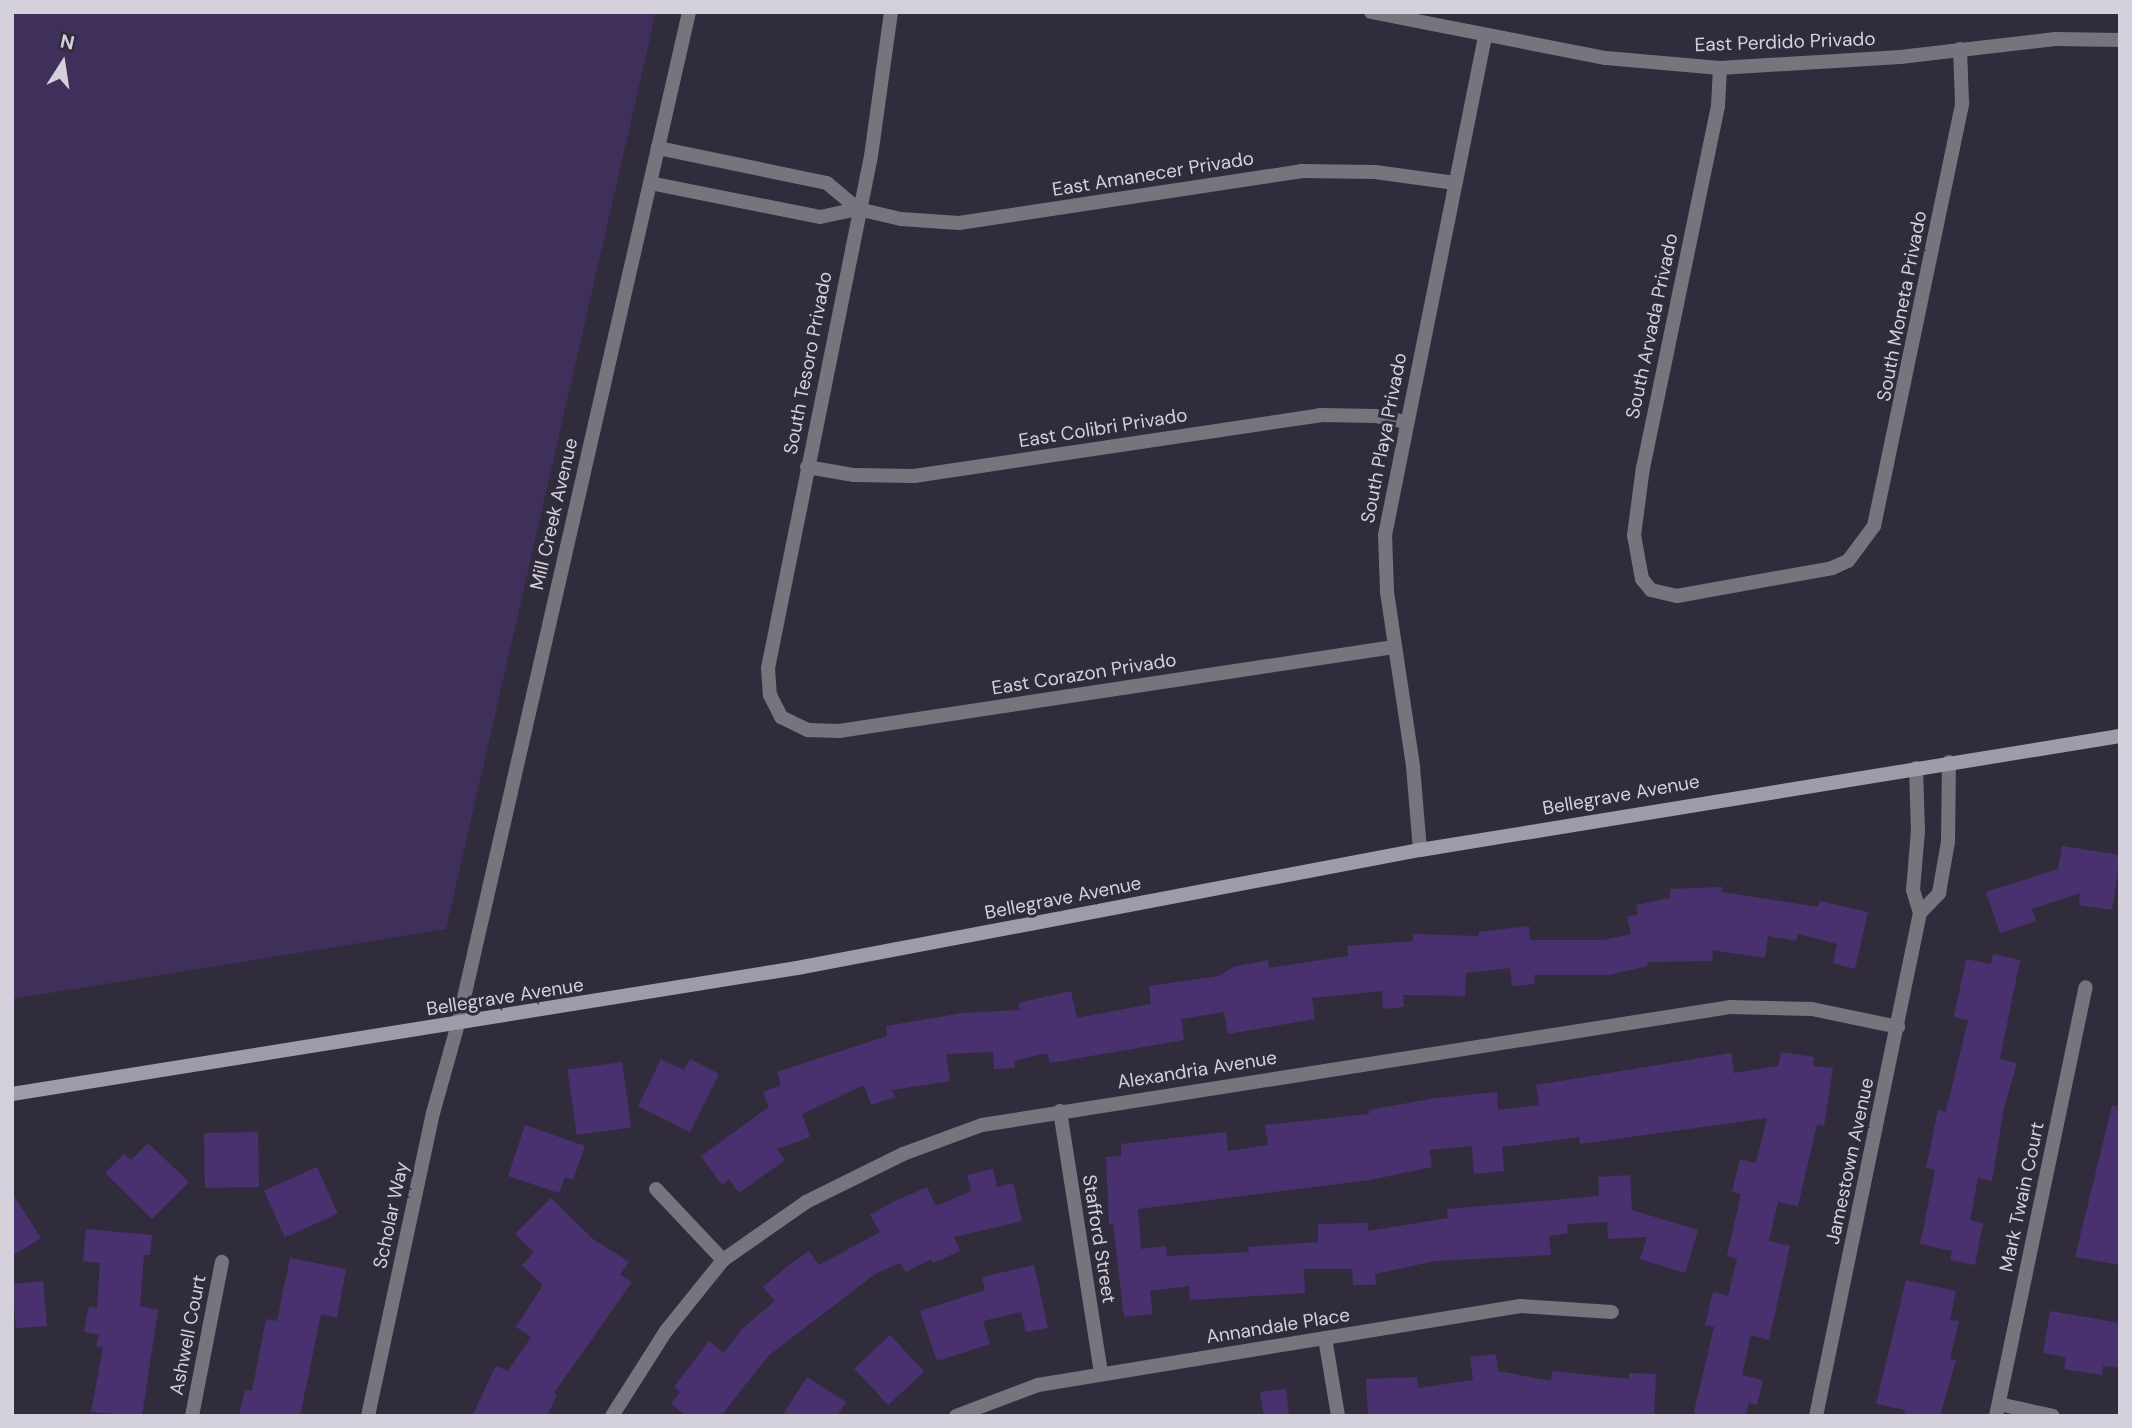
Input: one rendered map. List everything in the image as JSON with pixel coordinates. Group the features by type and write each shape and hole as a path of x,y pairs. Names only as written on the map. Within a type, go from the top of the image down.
{"main road":[{"name":"Bellegrave Avenue","path":"12,1094 797,968 1420,850 2120,736"}],"street":[{"name":"Mill Creek Avenue","path":"458,1024 689,12"},
{"name":"South Tesoro Privado","path":"782,717 770,695 768,668 876,127 891,12"},
{"name":"East Perdido Privado","path":"1371,12 1485,37 1606,58 1720,68 2055,39 2120,40"},
{"name":"South Playa Privado","path":"1420,850 1413,766 1394,647 1385,535 1405,422 1485,37"},
{"name":"South Moneta Privado","path":"1651,590 1691,595 1813,572 1848,561 1874,526 1886,482 1962,103 1960,49"},
{"name":"South Arvada Privado","path":"1651,590 1634,551 1637,501 1718,106 1720,68"},
{"name":"East Amanecer Privado","path":"657,149 827,183 858,209"},
{"name":"East Amanecer Privado","path":"650,183 820,217 858,209 901,219 959,223 1301,171 1375,172 1455,183"},
{"name":"East Colibri Privado","path":"807,467 854,475 914,476 1320,415 1375,416 1405,422"},
{"name":"East Corazon Privado","path":"782,717 808,730 839,731 1394,647"},
{"name":"Jamestown Avenue","path":"1920,913 1939,893 1944,868 1951,826 1949,762"},
{"name":"Jamestown Avenue","path":"1816,1416 1920,913 1913,890 1918,831 1916,768"},
{"name":"Mark Twain Court","path":"1997,1410 2086,987"},
{"name":"Alexandria Avenue","path":"612,1416 666,1331 723,1260 806,1202 903,1154 982,1125 1730,1007 1812,1009 1898,1027"},
{"name":"Scholar Way","path":"368,1416 433,1113 458,1024"},
{"name":"Stafford Street","path":"1060,1111 1101,1373"},
{"path":"656,1189 723,1260"},
{"name":"Ashwell Court","path":"192,1416 222,1262"},
{"name":"Annandale Place","path":"956,1416 1038,1385 1521,1306 1612,1312"},
{"path":"1325,1338 1338,1416"},
{"path":"1997,1410 2053,1416"}],"shaded area":[{"path":"12,12 656,12 446,929 12,999"}],"building":[{"path":"2062,846 2120,855 2112,910 2079,905 2080,893 2032,909 2036,921 2000,933 1986,892 2058,869"},
{"path":"1722,887 1722,892 1818,907 1820,901 1868,912 1855,969 1833,963 1837,944 1798,934 1796,941 1768,936 1765,958 1712,950 1713,961 1647,962 1648,966 1608,975 1534,975 1535,984 1512,986 1510,968 1466,973 1465,996 1403,995 1404,1007 1383,1009 1382,991 1312,998 1315,1019 1228,1034 1224,1012 1181,1019 1184,1040 1050,1063 1047,1053 1014,1061 1015,1068 994,1069 993,1052 946,1054 950,1081 892,1090 895,1097 871,1105 864,1085 802,1114 810,1137 777,1149 785,1160 739,1193 729,1179 722,1185 701,1156 769,1107 763,1092 781,1085 777,1072 887,1036 886,1026 963,1013 1020,1010 1018,1003 1071,991 1077,1018 1151,1004 1149,986 1219,976 1233,967 1268,960 1269,968 1348,956 1347,946 1413,941 1413,934 1479,936 1479,932 1529,926 1530,940 1603,940 1631,934 1627,917 1638,914 1636,905 1670,898 1670,889"},
{"path":"1993,954 2020,960 2000,1059 2017,1063 2004,1108 1992,1181 1978,1178 1970,1220 1983,1223 1975,1265 1950,1260 1952,1251 1920,1244 1935,1170 1926,1168 1938,1110 1946,1112 1968,1020 1954,1017 1966,959 1991,964"},
{"path":"1781,1052 1814,1057 1813,1066 1833,1068 1824,1126 1817,1124 1798,1206 1778,1202 1769,1241 1790,1246 1769,1340 1751,1335 1742,1375 1763,1380 1757,1405 1749,1403 1746,1416 1693,1416 1714,1327 1705,1325 1713,1292 1728,1296 1737,1259 1727,1256 1741,1194 1732,1192 1740,1159 1756,1163 1767,1118 1580,1144 1579,1137 1502,1147 1504,1171 1474,1174 1472,1146 1429,1150 1432,1167 1370,1180 1138,1209 1141,1249 1166,1246 1167,1256 1249,1252 1248,1247 1318,1242 1318,1224 1368,1223 1368,1231 1448,1218 1447,1209 1599,1196 1598,1177 1630,1175 1632,1210 1698,1230 1685,1273 1640,1259 1647,1237 1608,1239 1607,1222 1567,1224 1568,1233 1549,1236 1551,1255 1435,1261 1375,1274 1376,1285 1353,1285 1352,1269 1304,1269 1305,1293 1190,1300 1189,1286 1150,1291 1153,1314 1124,1317 1113,1224 1109,1224 1106,1157 1121,1156 1121,1144 1226,1132 1228,1151 1268,1145 1265,1125 1369,1114 1369,1110 1436,1098 1497,1092 1498,1110 1539,1105 1536,1085 1731,1053 1734,1073 1778,1066"},
{"path":"661,1059 684,1070 690,1059 719,1074 690,1132 638,1106"},
{"path":"622,1062 631,1127 577,1135 568,1070"},
{"path":"2112,1106 2120,1106 2120,1265 2075,1257"},
{"path":"525,1125 585,1146 573,1180 565,1177 559,1193 508,1176"},
{"path":"258,1132 259,1187 205,1188 204,1133"},
{"path":"148,1143 189,1182 152,1219 105,1173 124,1154 131,1160"},
{"path":"317,1167 338,1214 285,1237 264,1191"},
{"path":"993,1169 997,1187 1013,1183 1022,1221 954,1237 960,1251 933,1263 931,1259 906,1272 900,1263 875,1274 768,1356 721,1416 687,1416 671,1404 680,1392 674,1387 709,1341 724,1353 742,1329 775,1301 763,1287 789,1265 809,1251 819,1265 880,1232 870,1215 893,1202 927,1187 936,1206 971,1191 967,1175"},
{"path":"12,1193 41,1238 12,1256"},
{"path":"551,1198 593,1239 629,1262 620,1275 632,1282 554,1393 557,1395 547,1416 472,1416 496,1366 508,1371 531,1337 516,1327 543,1285 522,1265 534,1252 515,1234"},
{"path":"86,1229 152,1235 150,1255 144,1255 140,1306 158,1310 142,1416 91,1412 103,1347 96,1346 99,1335 84,1332 89,1306 97,1308 100,1263 83,1261"},
{"path":"290,1258 346,1269 337,1318 321,1314 300,1416 239,1416 245,1390 252,1391 266,1319 277,1321"},
{"path":"1034,1265 1048,1328 1026,1332 1021,1312 983,1321 990,1344 937,1361 920,1311 985,1290 982,1277"},
{"path":"1906,1280 1956,1291 1950,1320 1959,1321 1950,1359 1956,1360 1940,1416 1904,1416 1905,1410 1876,1404"},
{"path":"43,1281 47,1326 16,1329 12,1284"},
{"path":"2050,1311 2120,1323 2120,1368 2103,1366 2102,1375 2064,1369 2066,1357 2043,1353"},
{"path":"890,1335 924,1372 888,1405 854,1368"},
{"path":"1496,1354 1498,1371 1551,1381 1552,1371 1629,1379 1629,1373 1656,1374 1654,1416 1368,1416 1366,1379 1417,1377 1418,1388 1473,1380 1470,1357"},
{"path":"807,1377 846,1402 837,1416 782,1416"},
{"path":"1286,1389 1289,1416 1264,1416 1260,1392"}]}
